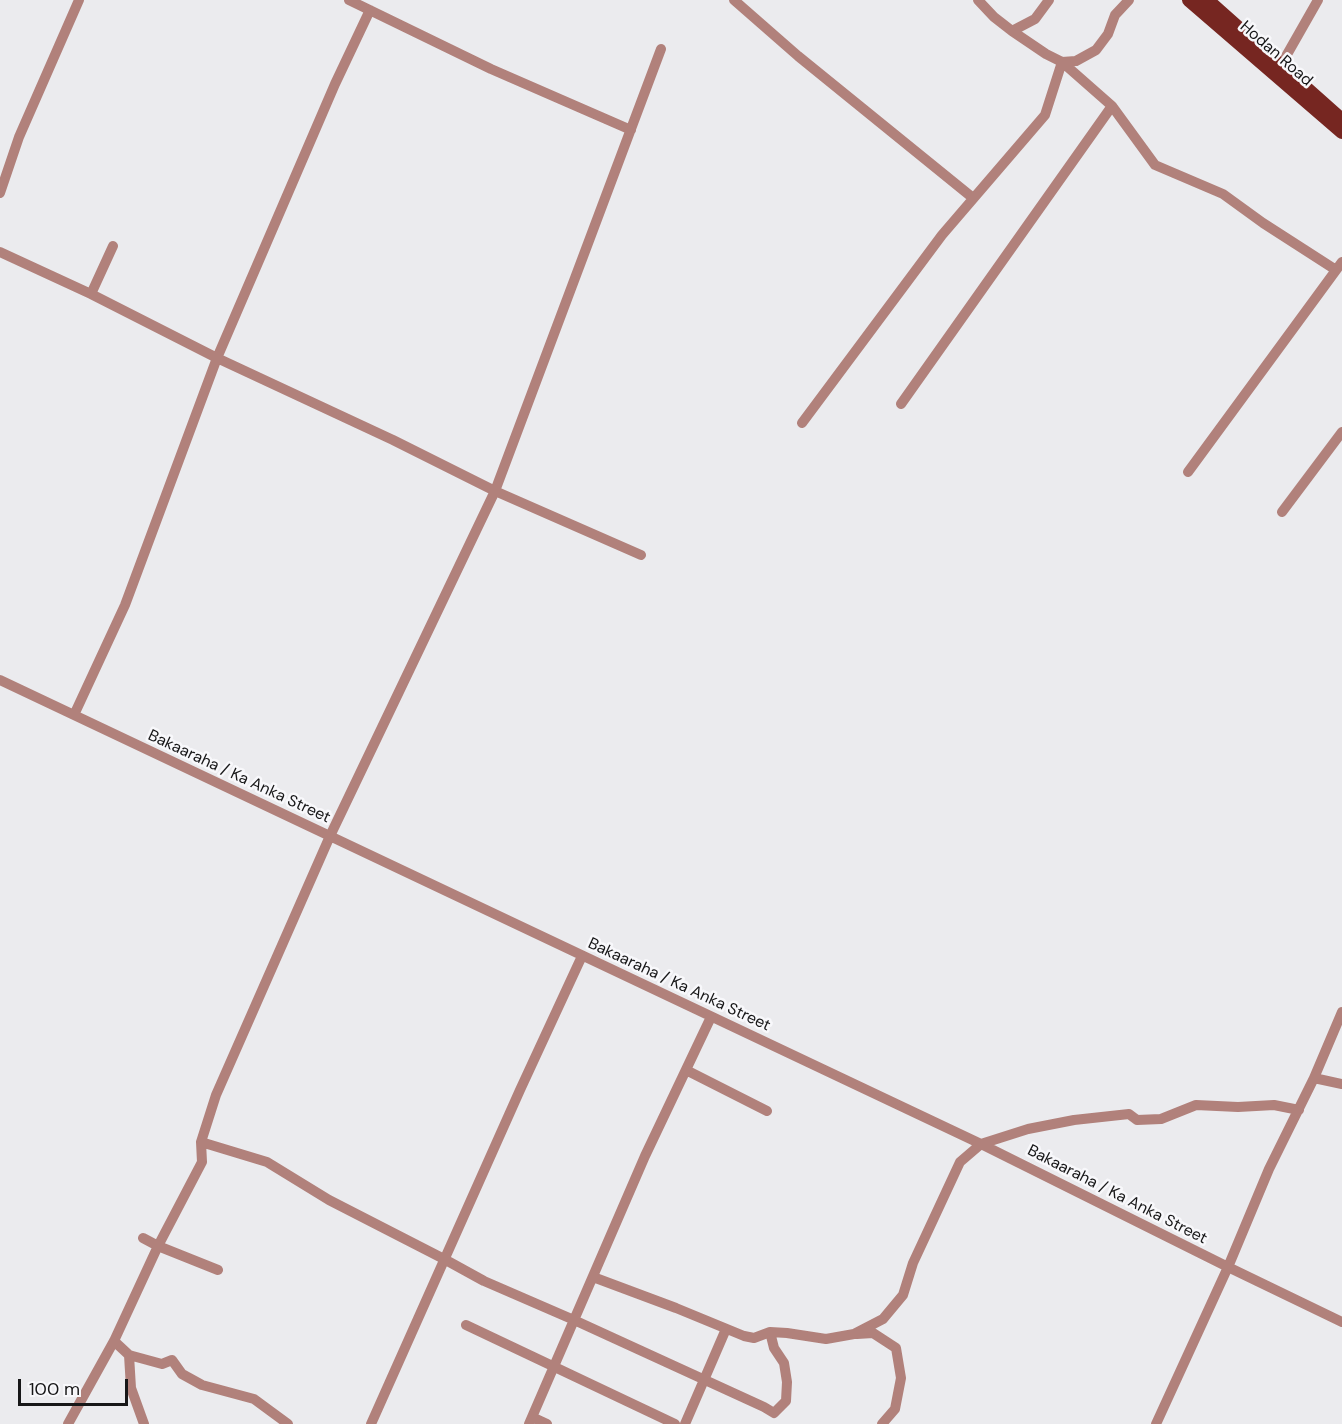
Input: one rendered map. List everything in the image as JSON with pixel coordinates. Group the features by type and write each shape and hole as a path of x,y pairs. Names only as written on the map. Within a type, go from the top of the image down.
{"main road":[{"name":"Hodan Road","path":"1189,0 1342,132"},
{"name":"Hodan Road","path":"1207,0 1342,120"}],"street":[{"path":"0,193 19,137 79,0"},
{"path":"350,0 491,69 631,130"},
{"path":"734,0 798,56 973,198"},
{"path":"978,0 993,17 1046,54 1062,62 1112,106 1155,165 1223,194 1263,223 1339,266 1188,472"},
{"path":"1012,31 1035,19 1049,0"},
{"path":"1062,62 1076,61 1096,50 1108,34 1115,15 1129,0"},
{"path":"1281,65 1318,0"},
{"path":"74,715 125,605 217,358 335,84 370,10"},
{"path":"68,1424 114,1341 158,1246 202,1162 201,1142 216,1095 330,836 495,491 661,50"},
{"path":"802,423 942,235 1045,115 1062,62"},
{"path":"901,404 1112,106"},
{"path":"91,294 113,246"},
{"path":"0,252 495,491 641,555"},
{"path":"1282,512 1342,432"},
{"name":"Bakaaraha / Ka Anka Street","path":"0,680 981,1144 1342,1322"},
{"path":"371,1424 520,1089 582,956"},
{"path":"1156,1424 1228,1267 1269,1169 1314,1078 1342,1012"},
{"path":"548,1424 531,1420 645,1156 711,1017"},
{"path":"686,1070 767,1111"},
{"path":"1314,1078 1342,1084"},
{"path":"854,1334 883,1319 903,1295 913,1263 960,1162 981,1144 1028,1128 1074,1120 1129,1114 1137,1120 1161,1119 1196,1105 1238,1107 1274,1105 1299,1110"},
{"path":"201,1142 267,1162 329,1200 484,1281 774,1413 786,1401 787,1382 784,1363 774,1348 771,1332"},
{"path":"143,1238 218,1270"},
{"path":"593,1277 744,1336 754,1338 771,1332 826,1339 873,1333 896,1348 901,1378 895,1409 882,1424"},
{"path":"466,1325 675,1424"},
{"path":"685,1424 726,1329"},
{"path":"114,1341 129,1355 162,1364 172,1360 182,1374 202,1385 254,1399 288,1424"},
{"path":"129,1355 131,1388 144,1424"}]}
